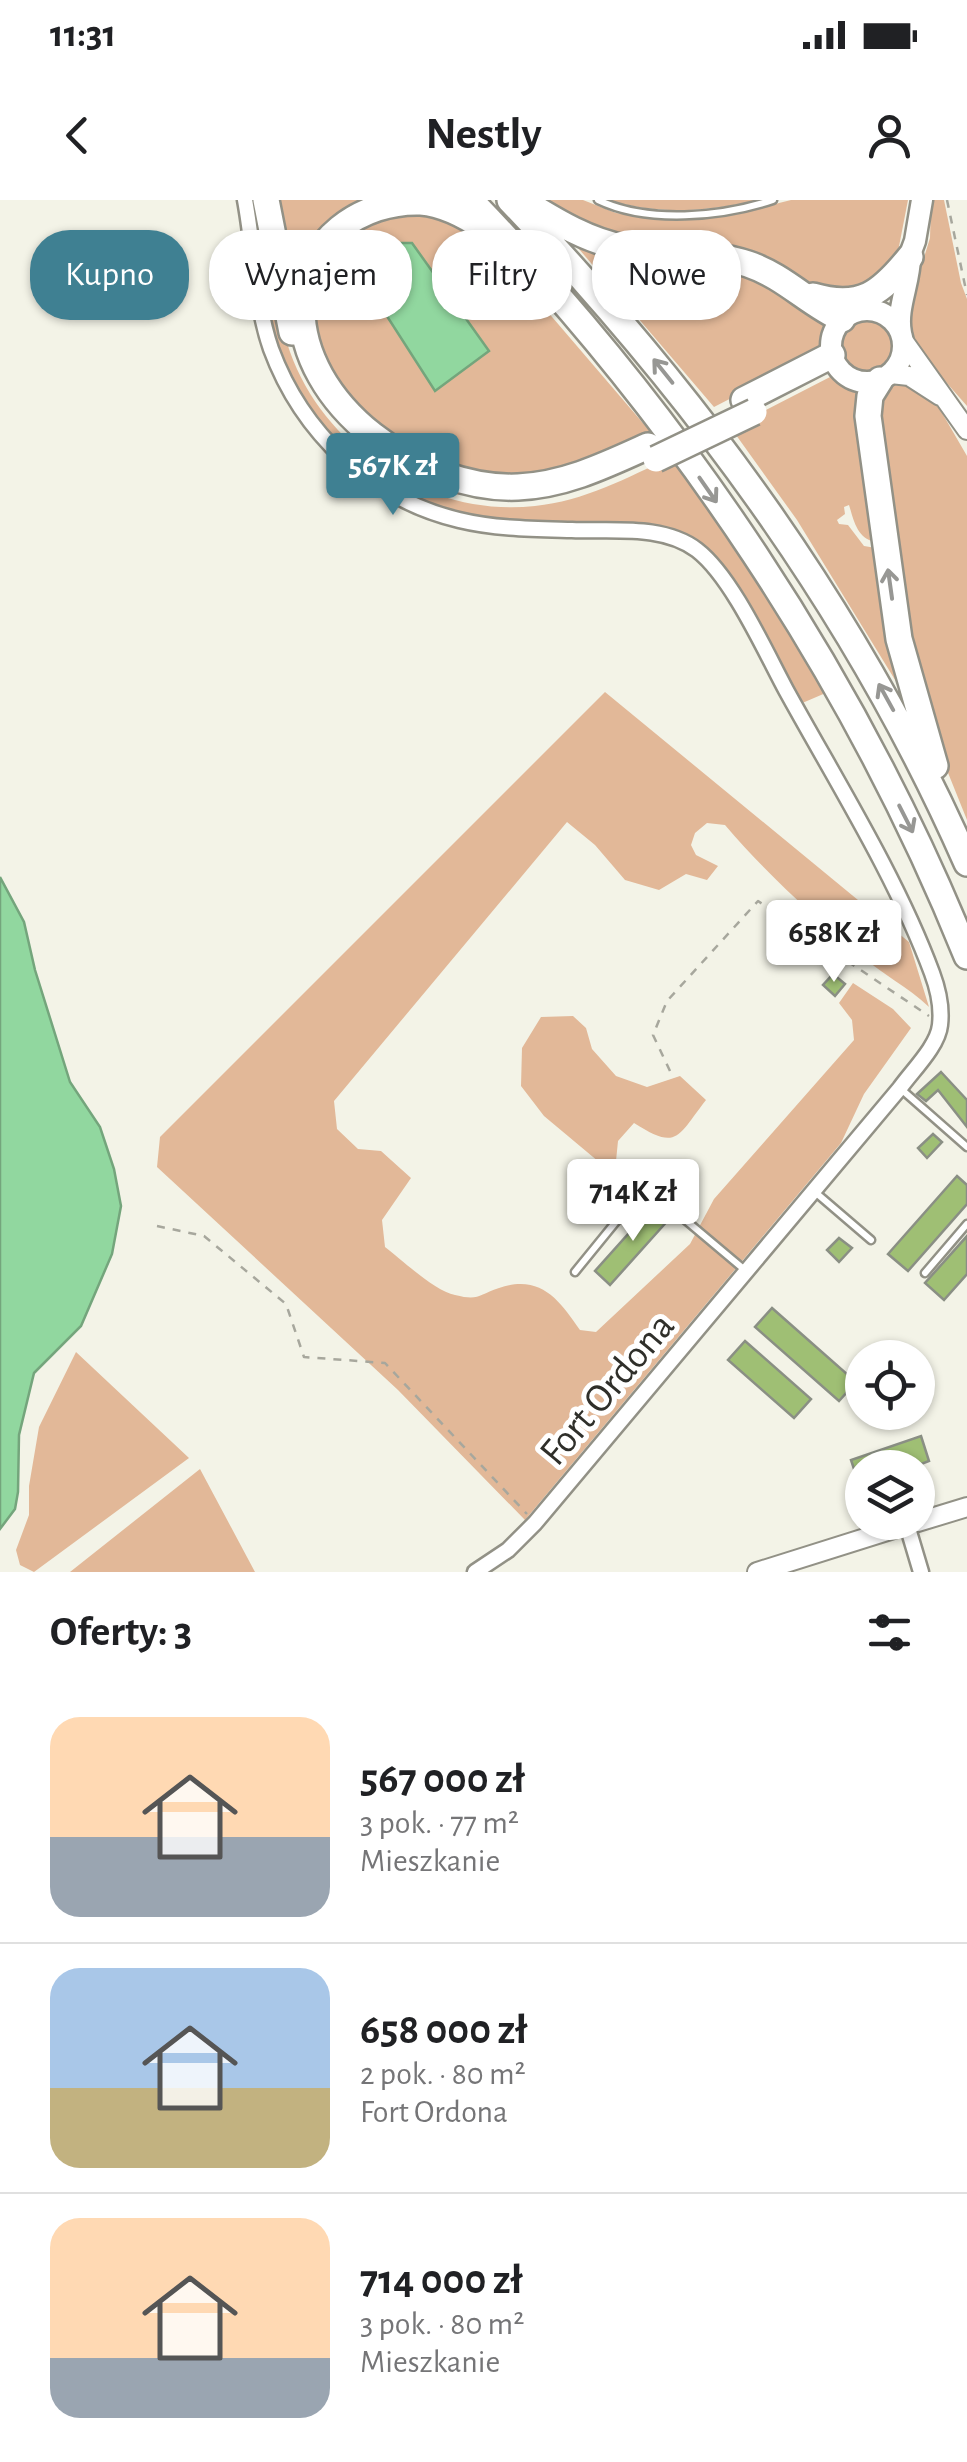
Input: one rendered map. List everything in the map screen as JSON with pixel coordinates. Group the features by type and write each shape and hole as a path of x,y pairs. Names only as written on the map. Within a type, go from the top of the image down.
{"highway":[{"path":"266,200 286,306 308,376 329,411 385,462 420,482 452,493 490,501 528,502 589,490 652,452 835,361"},
{"path":"470,200 499,230"},
{"path":"510,200 624,323 774,516 882,689 967,863"},
{"path":"522,200 568,228 601,242 734,260 759,268 842,319"},
{"path":"487,230 458,212 425,202 403,201 376,206 334,229 308,272 302,306 304,329 318,368 338,402 388,448 461,482 515,487 564,480 652,452"},
{"path":"804,294 840,302 862,299 880,289 910,257"},
{"path":"572,311 648,406 792,614 878,764 920,847 967,956"},
{"path":"886,377 870,396 868,416 895,616 946,815"}],"main road":[{"path":"886,377 900,362 900,310 909,281 922,200"},
{"path":"910,257 888,300 879,308 855,311 842,319 832,336 835,361 860,382 909,376 945,399"},
{"path":"870,310 886,314 967,430"},
{"path":"935,1516 967,1507"},
{"path":"757,1572 859,1540"}],"street":[{"path":"244,200 256,256 260,308 271,349 313,429 353,467 418,507 458,520 498,527 643,531 678,540 704,556 748,619 914,931 939,996 940,1028"},
{"name":"Fort Ordona","path":"475,1572 508,1550 535,1523 900,1088 940,1028"},
{"path":"916,1540 921,1572"}],"lane":[{"path":"598,200 624,210 674,214 737,209 773,200"},
{"path":"900,1088 967,1147"},
{"path":"575,1272 645,1186 747,1272"},
{"path":"814,1191 871,1240"},
{"path":"926,1273 967,1224"}],"path":[{"path":"947,200 967,295"},
{"path":"670,1071 653,1034 667,1002 758,901 925,1012 940,1028"},
{"path":"157,1226 204,1236 286,1304 304,1357 385,1363 535,1523"}],"shaded area":[{"path":"248,200 260,200 265,230 254,230"},
{"path":"273,200 372,200 349,230 280,230"},
{"path":"539,200 583,200 616,213 654,219 727,216 791,200 908,200 896,262 875,288 821,291 781,266 741,260 741,230 601,230"},
{"path":"609,200 757,200 683,210 645,208"},
{"path":"931,200 944,200 967,299 967,406 916,348 908,320 930,238"},
{"path":"403,207 471,230 432,230 432,320 555,320 654,436 563,474 493,479 410,453 345,395 320,348 316,320 412,320 412,230 356,230"},
{"path":"572,236 592,242 592,264 572,241"},
{"path":"412,243 432,271 432,320 467,320 489,351 435,391 389,320 412,320"},
{"path":"741,268 836,325 821,352 714,407 640,320 741,320"},
{"path":"868,319 886,327 894,345 886,363 868,371 850,363 842,345 850,327"},
{"path":"270,320 281,320 302,380 324,414 351,443 382,468 455,500 495,507 553,503 605,488 671,457 740,551 828,692 800,704 691,542 477,520 423,503 362,467 321,425 285,368"},
{"path":"832,376 861,387 859,400 875,542 860,533 849,505 837,520 848,525 864,546 876,548 900,688 797,520 731,428"},
{"path":"906,381 938,406 967,456 967,820 915,680 877,397 886,385"},
{"path":"605,692 909,942 929,1007 824,925 725,825 707,823 695,833 691,845 696,855 718,866 707,880 686,874 659,890 625,880 595,845 567,822 334,1101 337,1129 358,1149 381,1151 411,1178 382,1220 385,1247 429,1282 455,1295 474,1297 514,1285 538,1287 556,1300 580,1330 596,1332 690,1244 714,1199 854,1040 852,1020 839,1003 853,983 893,1009 911,1028 864,1094 841,1143 525,1520 398,1390 157,1167 160,1137"},
{"path":"0,877 24,922 70,1082 100,1127 121,1206 112,1254 81,1326 34,1373 19,1435 15,1509 0,1529"},
{"path":"573,1016 586,1028 592,1049 616,1076 647,1087 680,1076 706,1100 682,1131 668,1138 634,1123 618,1141 616,1161 605,1167 544,1116 521,1086 522,1048 541,1017"},
{"path":"76,1352 189,1458 34,1572 20,1565 16,1550 29,1515 29,1486 39,1427"},
{"path":"200,1469 255,1572 70,1572"}],"building":[{"path":"833,974 845,984 835,996 823,985"},
{"path":"941,1072 967,1100 967,1127 938,1090 926,1101 917,1094"},
{"path":"933,1134 942,1142 927,1158 918,1148"},
{"path":"957,1176 967,1185 967,1204 908,1271 888,1254"},
{"path":"655,1204 671,1217 610,1285 595,1271"},
{"path":"967,1236 967,1274 944,1300 925,1283"},
{"path":"839,1238 852,1248 839,1262 827,1250"},
{"path":"772,1308 845,1372 845,1394 839,1401 755,1327"},
{"path":"745,1341 811,1399 794,1418 728,1360"},
{"path":"921,1436 925,1450 880,1450"}]}
